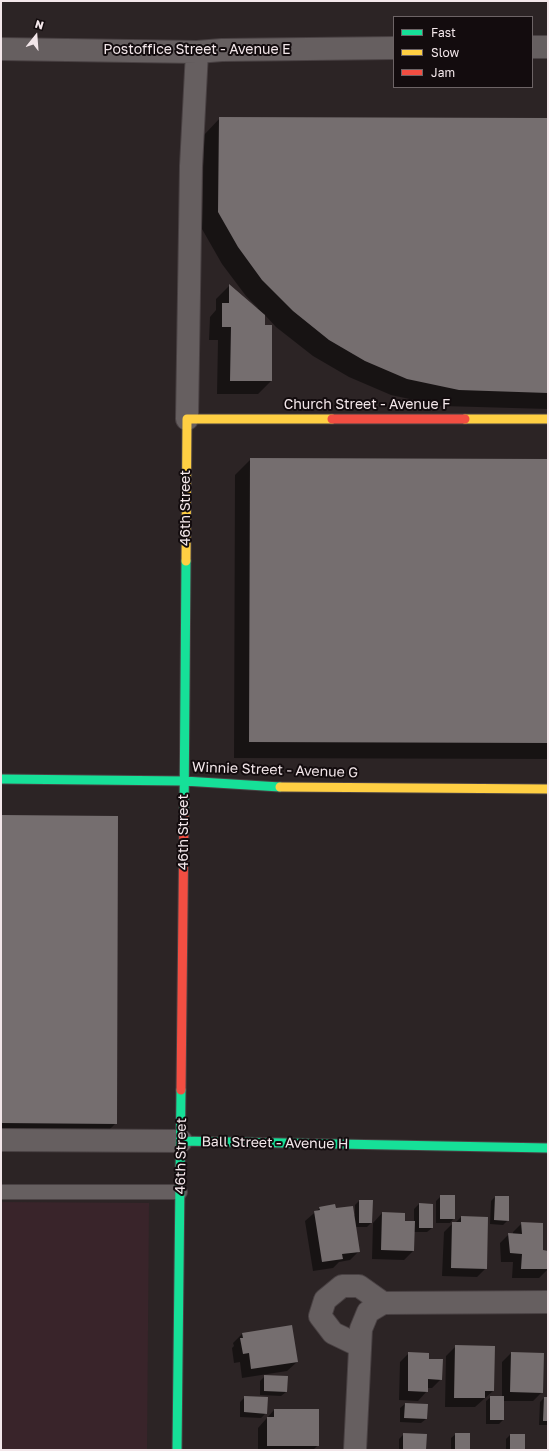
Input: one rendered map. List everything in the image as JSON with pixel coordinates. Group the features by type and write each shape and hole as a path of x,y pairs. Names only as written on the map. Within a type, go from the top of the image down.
{"street":[{"path":"533,47 548,47"},
{"name":"Postoffice Street - Avenue E","path":"1,48 197,52 222,50 393,48"},
{"name":"46th Street","path":"177,1450 181,1141 187,340 197,52"},
{"name":"Church Street - Avenue F","path":"187,419 548,419"},
{"name":"Winnie Street - Avenue G","path":"1,779 184,781 286,787 548,789"},
{"name":"Ball Street - Avenue H","path":"1,1140 181,1141 548,1148"},
{"path":"360,1346 333,1333 320,1316 325,1300 342,1286 359,1286 375,1307"},
{"path":"375,1307 548,1302"},
{"path":"355,1450 361,1329 375,1307"}],"lane":[{"path":"1,1192 180,1192"}],"shaded area":[{"path":"1,1202 149,1203 147,1450 1,1450"}],"building":[{"path":"219,117 548,118 548,393 459,390 407,379 365,361 329,340 293,311 262,280 238,247 218,212"},
{"path":"229,284 265,315 265,325 272,325 272,381 230,381 231,327 222,327 222,303 229,303"},
{"path":"250,458 548,459 548,743 249,742"},
{"path":"1,815 118,816 117,1124 1,1123"},
{"path":"440,1195 455,1195 455,1219 440,1219"},
{"path":"495,1196 509,1196 509,1221 494,1220"},
{"path":"359,1200 373,1200 372,1223 359,1223"},
{"path":"419,1203 433,1204 433,1228 419,1228"},
{"path":"335,1204 336,1208 353,1206 360,1252 342,1254 343,1259 322,1262 314,1211 320,1210 319,1207"},
{"path":"382,1212 405,1213 405,1221 415,1221 414,1251 381,1250"},
{"path":"461,1216 488,1217 487,1269 451,1268 452,1222 461,1222"},
{"path":"521,1222 543,1223 543,1250 548,1251 548,1269 521,1269 522,1254 510,1253 508,1233 522,1234"},
{"path":"292,1325 298,1362 251,1369 249,1353 243,1354 240,1338 243,1338 242,1333"},
{"path":"455,1345 495,1346 494,1391 485,1391 485,1398 454,1398"},
{"path":"408,1352 429,1353 429,1359 443,1359 442,1380 428,1379 428,1392 408,1391"},
{"path":"511,1352 544,1353 543,1393 510,1392"},
{"path":"264,1375 288,1376 287,1392 264,1391"},
{"path":"244,1396 268,1397 267,1414 244,1412"},
{"path":"490,1396 504,1396 504,1420 490,1420"},
{"path":"544,1397 548,1397 548,1421 543,1421"},
{"path":"405,1403 428,1404 427,1419 404,1418"},
{"path":"274,1409 319,1409 319,1446 267,1446 267,1417 274,1417"},
{"path":"403,1433 427,1434 426,1450 403,1450"},
{"path":"455,1433 470,1433 470,1450 455,1450"},
{"path":"510,1434 525,1434 525,1450 510,1450"}],"traffic: fast":[{"path":"184,816 186,561"},
{"path":"1,779 184,781 280,787"},
{"path":"177,1450 181,1090"},
{"path":"181,1141 548,1148"}],"traffic: slow":[{"path":"186,561 187,419 332,419"},
{"path":"465,419 548,419"},
{"path":"280,787 548,789"}],"traffic: jam":[{"path":"332,419 465,419"},
{"path":"181,1090 184,816"}]}
